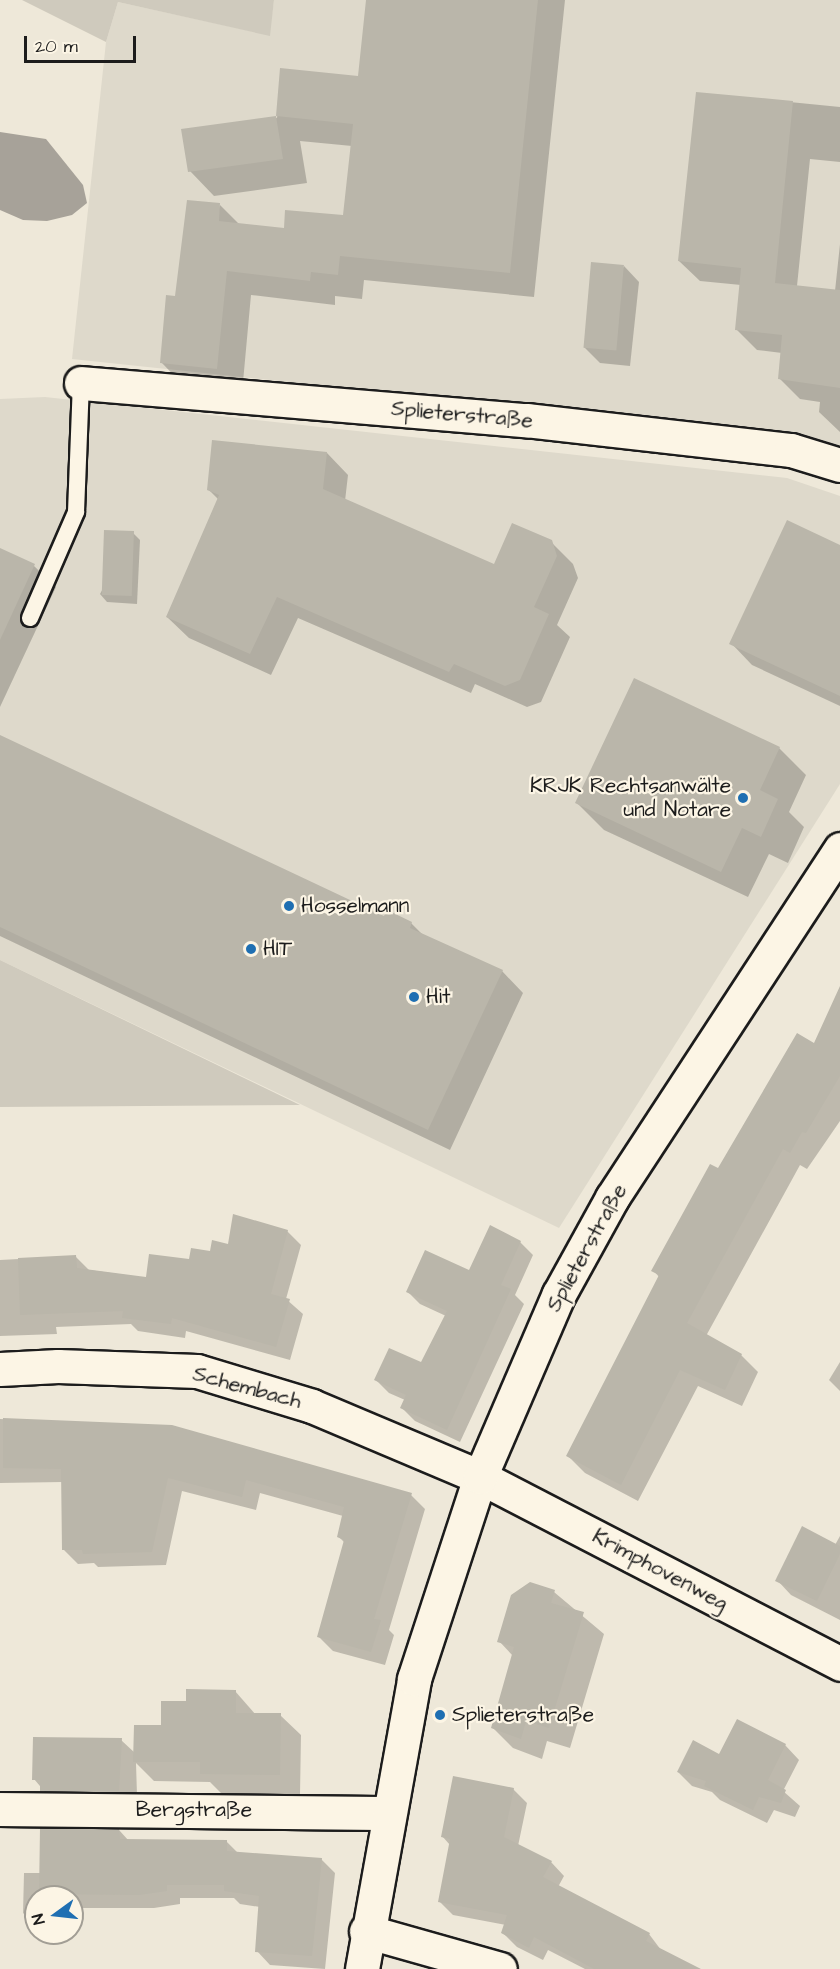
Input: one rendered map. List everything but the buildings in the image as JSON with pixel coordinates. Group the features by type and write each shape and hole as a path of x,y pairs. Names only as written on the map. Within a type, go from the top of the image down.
{"street":[{"name":"Splieterstraße","path":"81,383 526,420 791,450 840,465"},
{"name":"Splieterstraße","path":"362,1969 366,1931 387,1813 414,1679 480,1477 559,1294 612,1198 840,849"},
{"name":"Schembach","path":"0,1369 58,1366 197,1371 312,1406 480,1477"},
{"name":"Krimphovenweg","path":"480,1477 840,1664"},
{"name":"Bergstraße","path":"0,1809 387,1813"},
{"path":"366,1931 500,1969"}],"lane":[{"path":"30,618 76,512 81,383"}],"shaded area":[{"path":"22,0 274,0 270,36 118,2 106,42"},
{"path":"274,0 840,0 840,448 796,436 72,359 106,42 118,2 269,35"},
{"path":"0,132 46,139 83,185 87,203 72,215 47,221 23,220 0,210"},
{"path":"45,397 787,478 840,496 840,784 559,1228 0,960 0,399"},
{"path":"0,960 300,1105 0,1107"}],"place":[{"name":"KRJK Rechtsanwälte und Notare","path":"743,798"},
{"name":"Hosselmann","path":"289,906"},
{"name":"HIT","path":"251,949"},
{"name":"Hit","path":"414,997"},
{"name":"Splieterstraße","path":"440,1715"}]}
